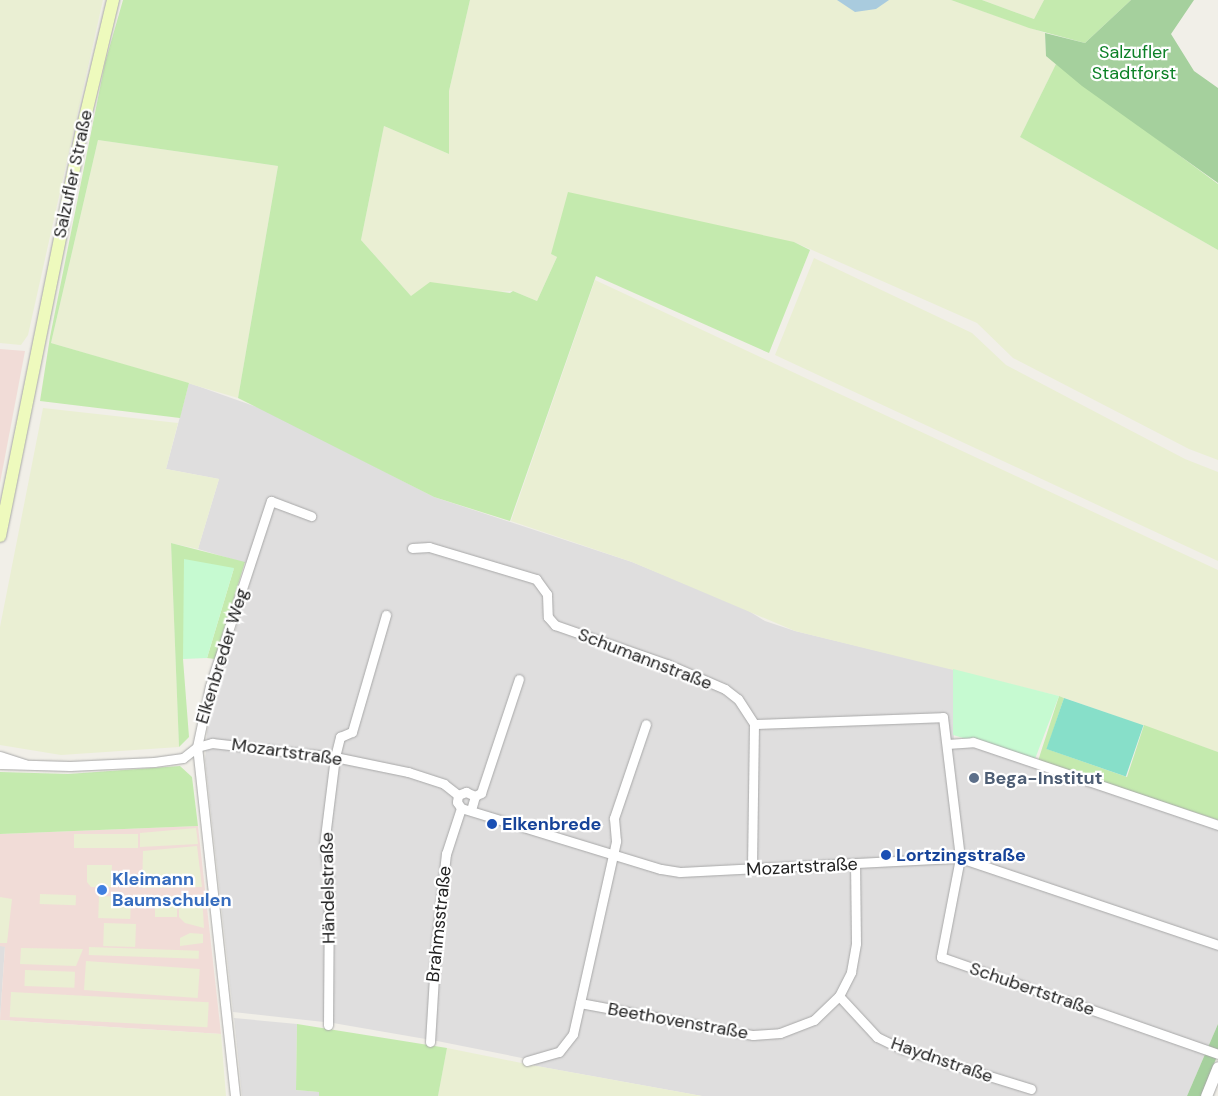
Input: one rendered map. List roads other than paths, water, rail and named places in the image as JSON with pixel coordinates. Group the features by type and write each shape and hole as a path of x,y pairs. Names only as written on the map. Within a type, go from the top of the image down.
{"main road":[{"name":"Salzufler Straße","path":"0,536 83,126 114,0"}],"street":[{"name":"Elkenbreder Weg","path":"235,1096 197,747 210,686 271,501 311,516"},
{"name":"Schumannstraße","path":"412,548 429,547 536,579 547,594 548,617 555,625 667,664 725,689 745,707 754,724"},
{"name":"Händelstraße","path":"328,1025 329,880 324,845 335,757 340,737 352,732 386,615"},
{"path":"471,810 475,796 481,793 519,679"},
{"path":"752,869 754,724 943,717 960,858"},
{"path":"527,1061 550,1056 566,1046 573,1034 616,840 614,818 646,724"},
{"path":"947,744 973,742 1218,825"},
{"name":"Mozartstraße","path":"0,764 154,762 183,758 197,747 212,743 231,744 335,757 408,772 444,784 458,794 466,792 475,796"},
{"name":"Mozartstraße","path":"0,756 25,764"},
{"path":"458,794 457,802 461,808"},
{"name":"Mozartstraße","path":"461,808 612,854 680,872 960,858 1218,945"},
{"name":"Brahmsstraße","path":"430,1042 436,944 446,854 461,808"},
{"name":"Schubertstraße","path":"960,858 941,957 1218,1054"},
{"name":"Beethovenstraße","path":"580,1003 753,1035 798,1028 814,1020 839,996 851,972 856,944 855,864"},
{"name":"Haydnstraße","path":"839,996 877,1037 902,1048 1031,1089"},
{"path":"1206,1096 1218,1066"}],"water":[{"path":"837,0 889,0 876,9 855,12"}],"place":[{"name":"Bega-Institut","path":"974,778"},
{"name":"Elkenbrede","path":"492,824"},
{"name":"Lortzingstraße","path":"886,855"},
{"name":"Kleimann Baumschulen","path":"102,890"}],"park label":[{"name":"Salzufler Stadtforst","path":"1134,63"}]}
